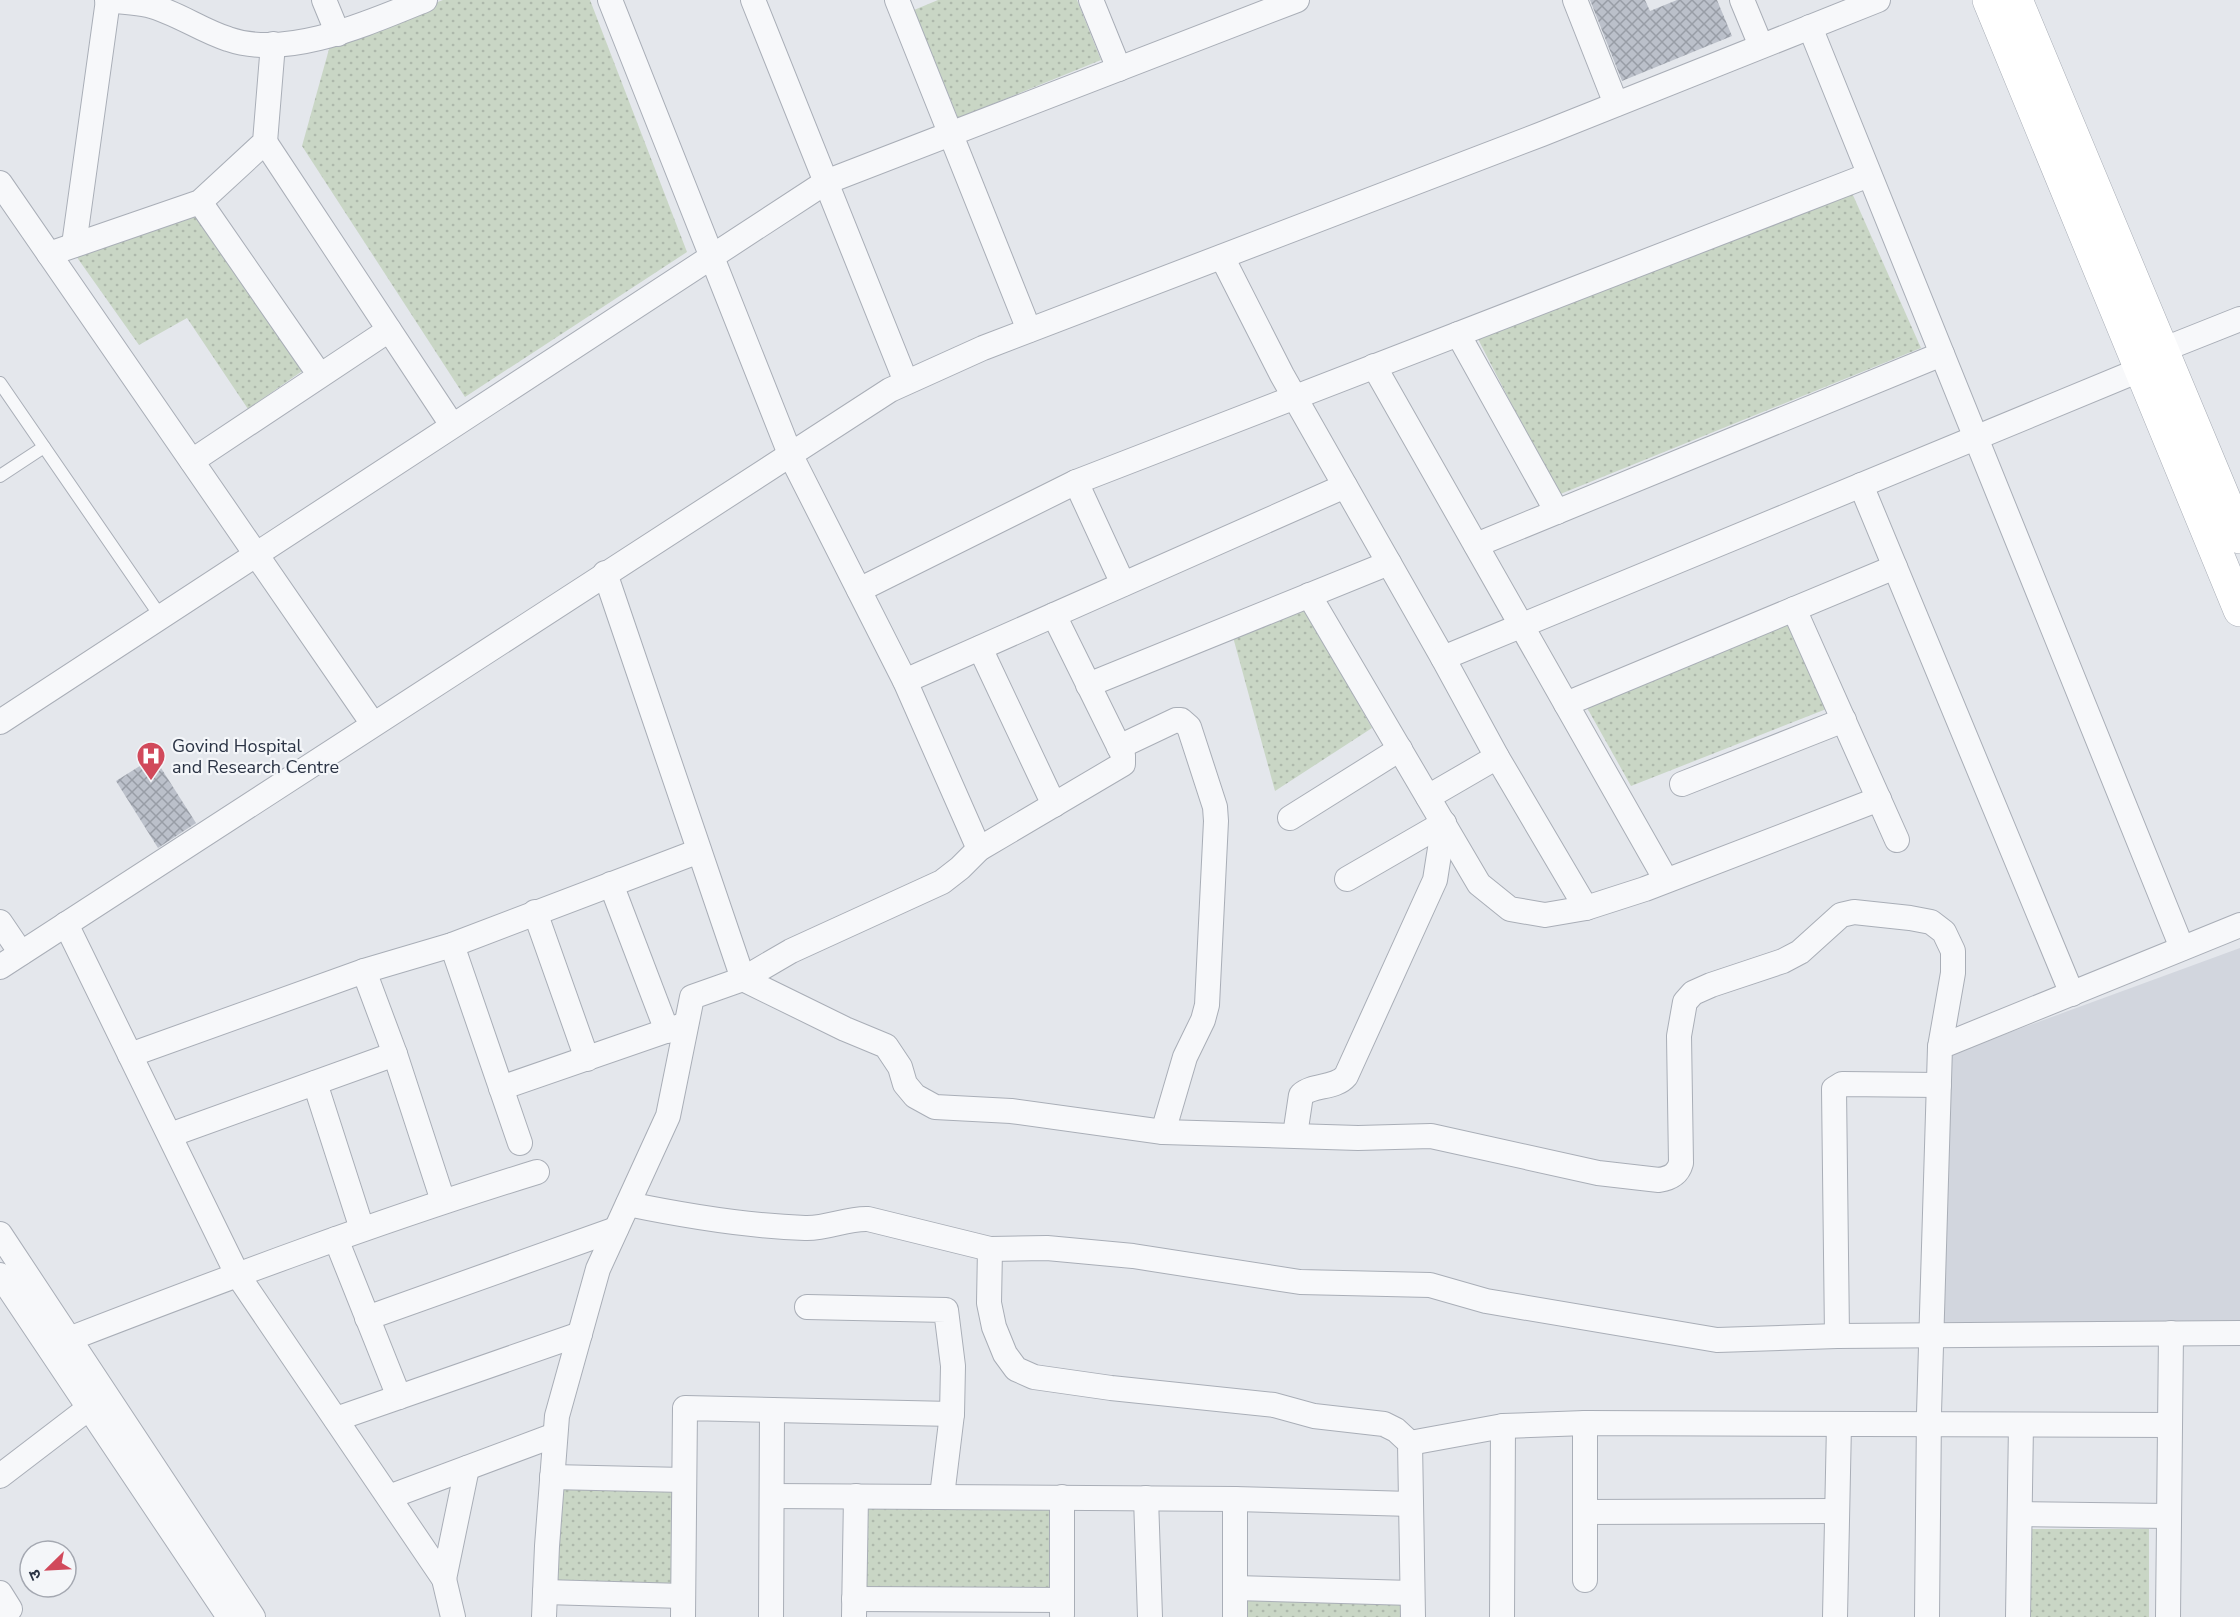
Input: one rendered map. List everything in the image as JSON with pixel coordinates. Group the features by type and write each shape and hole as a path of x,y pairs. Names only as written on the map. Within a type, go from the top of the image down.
{"street":[{"path":"74,245 108,0 148,5 229,40 273,44 338,34 425,0"},
{"path":"324,0 338,34"},
{"path":"610,0 790,454 905,681 979,849"},
{"path":"753,0 906,382"},
{"path":"898,0 1029,330"},
{"path":"1091,0 1119,69"},
{"path":"0,722 826,182 1297,0"},
{"path":"1575,0 1616,104"},
{"path":"1742,0 1761,46"},
{"path":"0,967 890,390 1029,330 1616,104 1878,0"},
{"path":"1989,0 2152,360 2240,537"},
{"path":"2016,0 2152,360 2240,610"},
{"path":"1810,27 2182,948"},
{"path":"273,44 265,142 452,425"},
{"path":"49,254 201,202 265,142"},
{"path":"859,590 1076,482 1869,175"},
{"path":"0,183 373,724"},
{"path":"201,202 319,374"},
{"path":"1222,257 1294,397 1497,757 1587,908"},
{"path":"1443,658 1976,438 2240,319"},
{"path":"192,461 319,374 389,330"},
{"path":"1458,334 1557,512"},
{"path":"1476,545 1942,354"},
{"path":"1374,366 1666,880"},
{"path":"1076,482 1123,584"},
{"path":"1862,485 2072,994"},
{"path":"905,681 1345,486"},
{"path":"1088,685 1389,563"},
{"path":"1566,704 1895,567"},
{"path":"605,573 743,979 845,1029 886,1046 915,1096 935,1107 1011,1111 1163,1132 1359,1138 1431,1136 1598,1173 1667,1179 1679,1170 1682,1163 1679,1036 1684,1002 1693,993 1791,957 1800,952 1841,915 1854,912 1930,922 1944,932 1953,951 1953,973 1940,1047 1929,1425 1927,1617"},
{"path":"1309,595 1479,884 1510,909 1545,915 1587,908 1879,798"},
{"path":"1794,609 1897,840"},
{"path":"544,1617 557,1416 598,1269 668,1116 677,1028 692,997 743,979 791,951 942,882 979,849 1124,764 1125,759 1054,615"},
{"path":"980,648 1054,806"},
{"path":"1119,747 1176,720 1181,720 1189,727 1215,807 1207,1005 1203,1020 1185,1057 1163,1132"},
{"path":"1682,784 1844,720"},
{"path":"1290,818 1400,749"},
{"path":"1428,797 1497,757"},
{"path":"1295,1135 1301,1095 1306,1091 1339,1082 1346,1076 1435,880 1444,823"},
{"path":"1347,879 1444,823"},
{"path":"130,1055 364,971 452,945 699,851"},
{"path":"611,884 677,1028"},
{"path":"535,912 586,1059"},
{"path":"0,922 21,953"},
{"path":"66,924 237,1274 444,1579 453,1617"},
{"path":"1940,1047 2240,925"},
{"path":"452,945 520,1143"},
{"path":"364,971 395,1054 443,1201"},
{"path":"501,1088 677,1028"},
{"path":"170,1135 395,1054"},
{"path":"315,1083 362,1230"},
{"path":"1837,1336 1833,1089 1842,1084 1939,1085"},
{"path":"69,1339 237,1274 443,1201 537,1172"},
{"path":"628,1204 694,1217 806,1228 832,1226 857,1219 868,1220 990,1249 1047,1248 1133,1256 1300,1282 1430,1285 1486,1301 1717,1341 1837,1336 2240,1333"},
{"path":"367,1318 616,1230"},
{"path":"0,1234 69,1339 98,1402 229,1617"},
{"path":"336,1239 399,1397"},
{"path":"990,1249 989,1304 994,1328 1005,1354 1016,1369 1034,1377 1111,1388 1274,1405 1314,1416 1384,1424 1410,1443 1413,1617"},
{"path":"0,1275 98,1402 253,1617"},
{"path":"807,1307 946,1310 953,1366 952,1414 942,1496"},
{"path":"336,1419 580,1334"},
{"path":"2168,1617 2171,1334"},
{"path":"0,1476 98,1402"},
{"path":"545,1592 683,1606 685,1408 952,1414"},
{"path":"771,1617 772,1410"},
{"path":"1410,1443 1503,1426 1585,1423 2170,1425"},
{"path":"1585,1423 1585,1580"},
{"path":"1835,1617 1839,1424"},
{"path":"2018,1617 2021,1425"},
{"path":"1502,1617 1503,1426"},
{"path":"389,1497 555,1436"},
{"path":"444,1579 467,1468"},
{"path":"552,1477 684,1480"},
{"path":"772,1496 1235,1499 1411,1504"},
{"path":"856,1496 854,1608 1062,1609 1062,1497"},
{"path":"1146,1498 1150,1617"},
{"path":"1235,1499 1235,1617"},
{"path":"1585,1512 1837,1511"},
{"path":"2020,1514 2169,1516"},
{"path":"1235,1588 1412,1593"},
{"path":"0,1593 10,1609 1,1617"}],"lane":[{"path":"0,383 161,617"},
{"path":"0,476 44,447"}],"shaded area":[{"path":"2240,948 2240,1323 1941,1322 1948,1055"}],"green space":[{"path":"443,0 590,0 687,252 465,397 302,146 331,42"},
{"path":"938,0 1077,0 1101,60 958,118 914,10"},
{"path":"1852,193 1921,348 1558,495 1478,339"},
{"path":"202,214 308,367 248,409 187,318 139,345 76,256"},
{"path":"1304,607 1372,728 1275,791 1233,637"},
{"path":"1792,619 1834,706 1631,786 1586,706"},
{"path":"561,1488 675,1492 673,1585 558,1581"},
{"path":"867,1506 1051,1508 1051,1590 867,1589"},
{"path":"2029,1529 2149,1529 2149,1617 2029,1617"},
{"path":"1242,1599 1405,1602 1404,1617 1242,1617"}],"building":[{"path":"1590,0 1645,0 1650,11 1677,0 1717,0 1732,36 1622,81"},
{"path":"154,757 196,823 158,848 116,781"}],"place":[{"name":"Govind Hospital and Research Centre","path":"151,782"}]}
